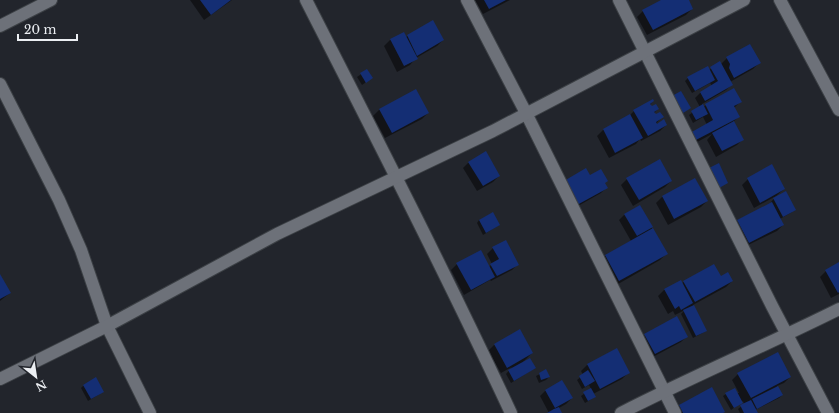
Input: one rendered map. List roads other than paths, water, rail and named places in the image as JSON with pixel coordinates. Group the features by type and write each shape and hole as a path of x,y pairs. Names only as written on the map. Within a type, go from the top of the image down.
{"street":[{"path":"0,26 51,0"},
{"path":"306,0 468,319 511,413"},
{"path":"467,0 526,113 675,413"},
{"path":"619,0 787,335 828,413"},
{"path":"0,379 107,326 277,234 493,131 744,0"},
{"path":"780,0 839,110"},
{"path":"0,84 62,207 81,250 107,326 150,413"},
{"path":"621,413 664,391 787,335 839,309"}]}
